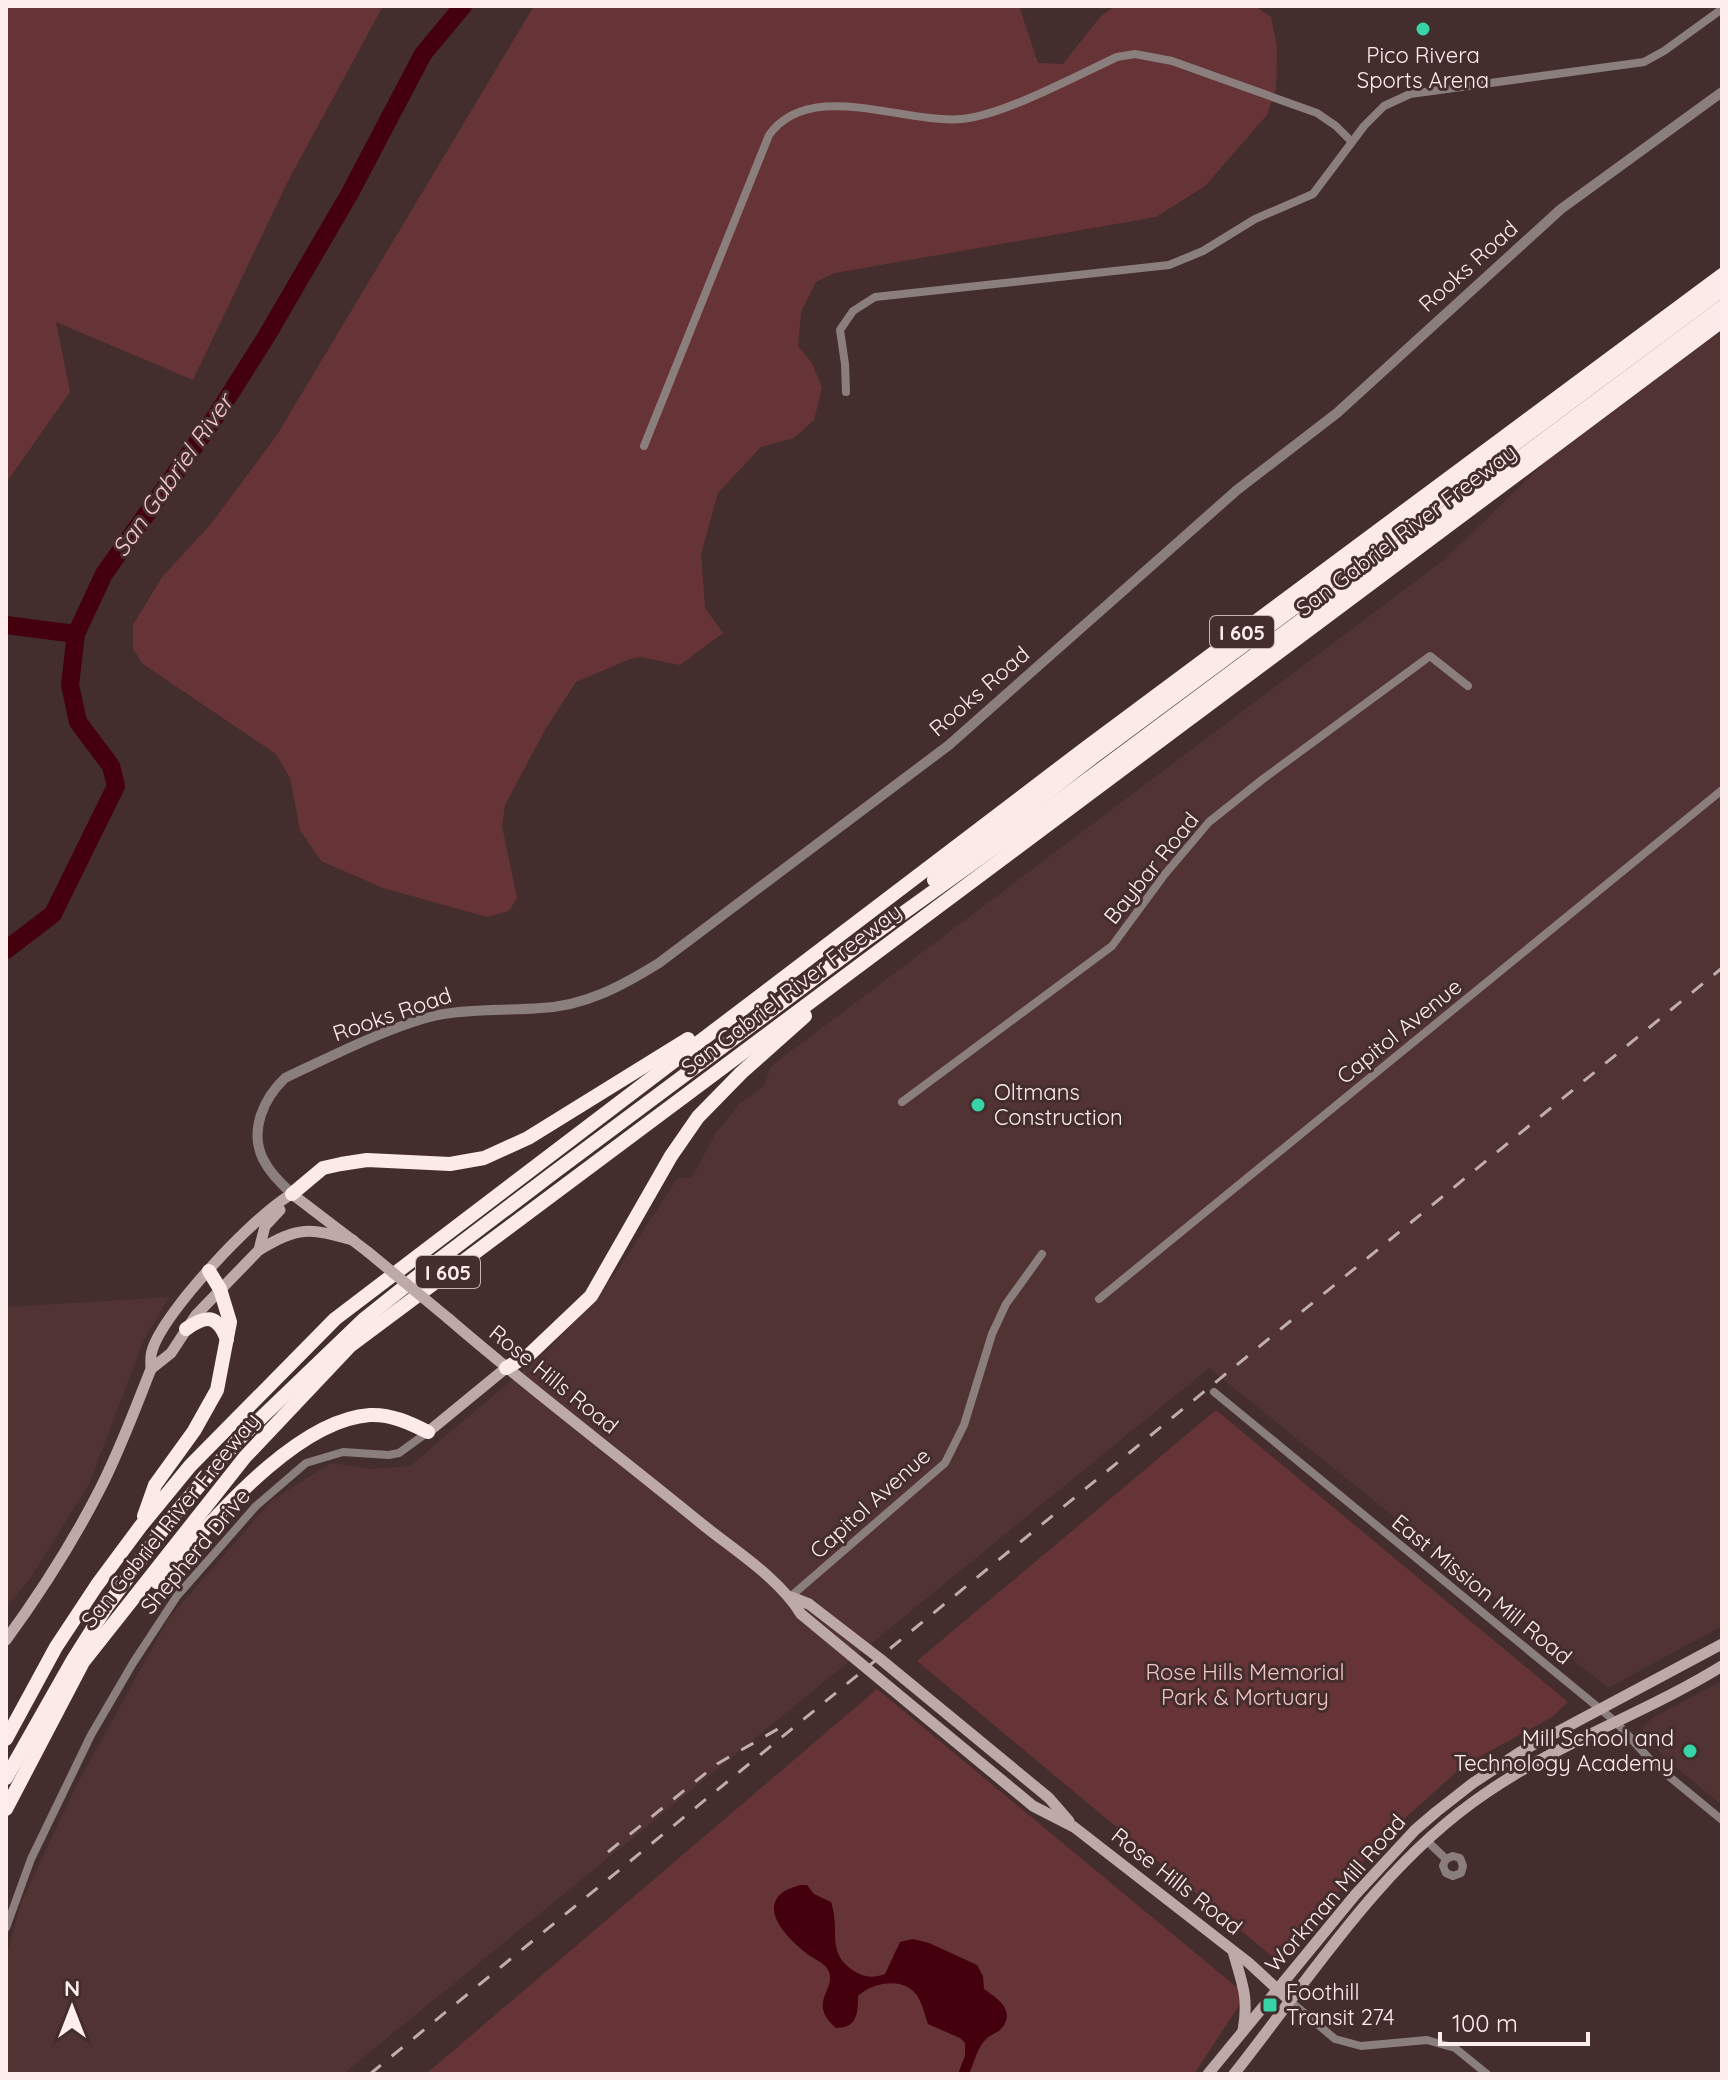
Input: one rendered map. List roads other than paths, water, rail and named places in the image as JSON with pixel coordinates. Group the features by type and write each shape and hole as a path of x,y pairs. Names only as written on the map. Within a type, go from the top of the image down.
{"highway":[{"name":"San Gabriel River Freeway","path":"6,1739 56,1647 140,1527 207,1448 335,1319 1087,747 1722,275"},
{"path":"625,1097 653,1091 1093,757 1722,290"},
{"path":"6,1778 84,1641 169,1521 239,1439 363,1320 854,949 1041,814 1722,307"},
{"name":"San Gabriel River Freeway","path":"6,1809 83,1662 245,1457 350,1346 1722,321"},
{"path":"506,1368 530,1354 591,1296 671,1156 698,1117 741,1073 877,952"},
{"path":"292,1194 323,1168 341,1164 367,1160 450,1164 484,1158 528,1138 764,993"},
{"path":"140,1527 155,1485 194,1431 217,1390 230,1322 220,1289 209,1271"},
{"path":"186,1329 205,1318 214,1320 221,1325 227,1339"},
{"path":"83,1662 218,1516 273,1462 293,1448 345,1421 369,1415 388,1416 428,1432"},
{"path":"6,1766 59,1668 104,1599 176,1501 202,1471 207,1448"}],"main road":[{"name":"Rose Hills Road","path":"292,1194 368,1252 506,1368 607,1446 790,1597 801,1614 1033,1806 1074,1827 1233,1950 1289,2000"},
{"path":"259,1250 265,1226 292,1194"},
{"path":"6,1640 72,1542 101,1486 151,1369 152,1350 169,1320 188,1293 257,1220 292,1194"},
{"path":"151,1369 171,1353 186,1329 220,1289 259,1250 286,1234 306,1230 353,1240"},
{"name":"Shepherd Drive","path":"428,1432 506,1368"},
{"name":"Rose Hills Road","path":"790,1597 809,1604 879,1658 1049,1798 1074,1827"},
{"name":"Workman Mill Road","path":"1208,2074 1345,1906 1415,1830 1473,1783 1520,1752 1722,1644"},
{"name":"Workman Mill Road","path":"1234,2074 1365,1907 1427,1841 1482,1795 1528,1765 1722,1666"},
{"path":"1365,1907 1363,1900 1367,1890 1415,1830"},
{"path":"1233,1950 1246,1991 1247,2007 1242,2032"}],"street":[{"path":"846,392 840,330 853,311 875,297 1169,265 1203,251 1255,219 1313,194 1384,106 1410,94 1644,62 1722,9"},
{"path":"644,446 769,135 779,122 792,114 818,105 838,105 910,117 964,119 992,112 1117,57 1135,54 1172,61 1317,113 1352,142"},
{"name":"Rooks Road","path":"292,1194 261,1157 258,1130 262,1107 285,1078 434,1016 470,1009 543,1008 584,1001 623,985 659,963 949,745 1237,490 1337,413 1561,209 1722,92"},
{"name":"Baybar Road","path":"902,1102 1112,946 1165,874 1209,822 1430,656 1468,686"},
{"name":"Capitol Avenue","path":"1099,1299 1722,790"},
{"name":"Capitol Avenue","path":"790,1597 945,1463 964,1425 1001,1314 1042,1254"},
{"name":"East Mission Mill Road","path":"1214,1392 1616,1722 1654,1764 1722,1820"},
{"name":"Shepherd Drive","path":"6,1928 31,1859 91,1735 177,1596 256,1506 306,1463 343,1452 399,1453 428,1432"},
{"path":"1427,1841 1443,1856"},
{"path":"1289,2000 1335,2039 1361,2046 1427,2040 1455,2048 1487,2074"}],"waterway":[{"name":"San Gabriel River","path":"6,950 53,914 116,786 111,766 78,722 70,685 76,634 104,574 216,416 266,337 350,193 423,54 463,6"},
{"path":"6,625 76,634"}],"railway":[{"path":"370,2074 1722,968"},
{"path":"608,1852 717,1764 783,1726"}],"place":[{"name":"Pico Rivera Sports Arena","path":"1423,29"},
{"name":"Oltmans Construction","path":"978,1105"},
{"name":"Mill School and Technology Academy","path":"1690,1751"},
{"name":"Foothill Transit 274","path":"1270,2005"}],"park label":[{"name":"Rose Hills Memorial Park & Mortuary","path":"1245,1684"}]}
